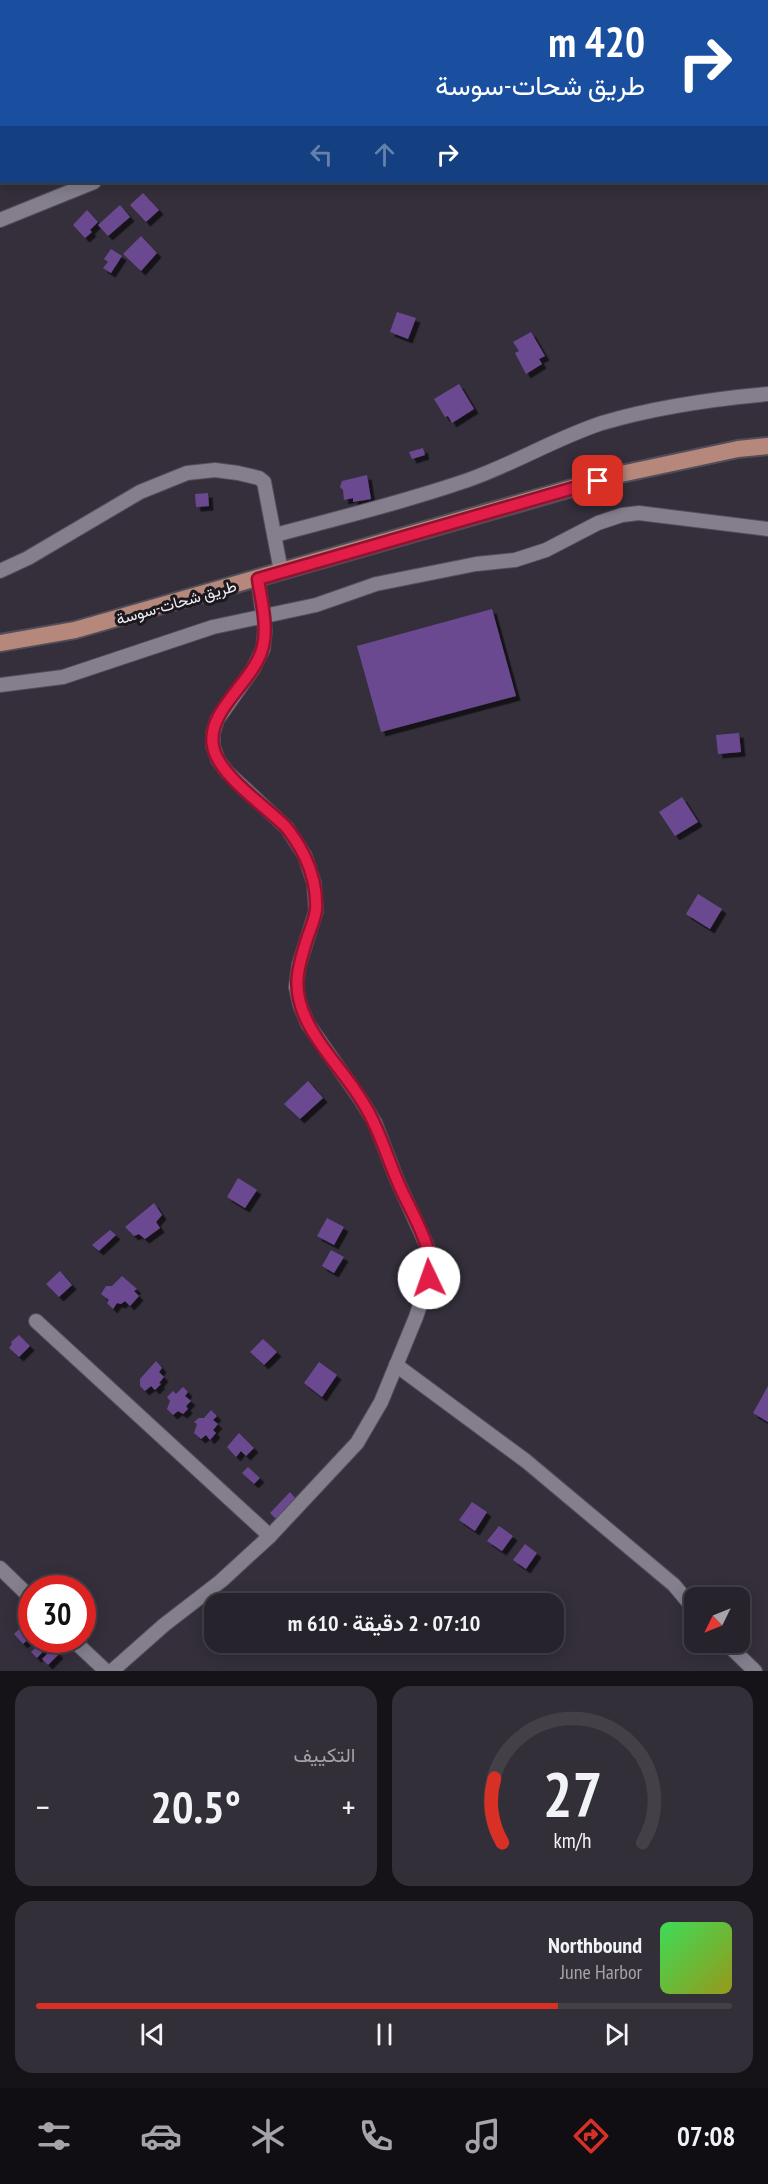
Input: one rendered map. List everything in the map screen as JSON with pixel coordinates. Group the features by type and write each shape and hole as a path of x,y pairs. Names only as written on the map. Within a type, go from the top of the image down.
{"main road":[{"name":"طريق شحات-سوسة","path":"0,643 75,630 621,474 698,457 768,446"}],"street":[{"path":"0,220 92,183"},
{"path":"274,535 467,480 602,423 720,398 768,394"},
{"path":"0,572 140,492 187,472 226,472 262,480 266,486 281,571"},
{"path":"0,685 63,676 213,627 316,605 376,584 476,564 515,560 546,550 598,524 622,515 639,513 768,529"},
{"path":"112,1671 164,1625 221,1581 270,1536 357,1443 381,1402 429,1278 430,1263 427,1246 397,1180 375,1123 362,1100 308,1024 300,1005 296,987 299,965 316,911 314,883 305,856 287,828 227,772 218,760 213,746 213,733 217,720 253,669 263,649 265,630 258,579"},
{"path":"36,1321 270,1536"},
{"path":"396,1365 526,1461 666,1578 684,1597"},
{"path":"0,1568 18,1585"},
{"path":"87,1653 106,1671"},
{"path":"737,1653 755,1671"}],"building":[{"path":"143,193 159,210 146,222 130,205"},
{"path":"120,205 130,217 108,236 98,225"},
{"path":"87,210 98,222 85,238 73,225"},
{"path":"141,236 157,253 141,271 123,254"},
{"path":"111,249 122,256 111,273 103,268 108,262 104,259"},
{"path":"397,312 416,318 408,339 390,332"},
{"path":"531,332 545,356 539,359 542,364 526,374 515,353 519,351 513,342"},
{"path":"459,384 474,409 452,423 448,416 445,417 434,399"},
{"path":"423,448 425,455 412,459 409,452"},
{"path":"367,475 371,499 353,502 353,498 344,500 343,490 340,487 342,481"},
{"path":"208,493 209,506 196,507 195,494"},
{"path":"492,609 516,696 381,732 357,646"},
{"path":"739,733 741,752 718,754 716,735"},
{"path":"682,797 698,822 675,836 659,812"},
{"path":"698,894 722,909 710,929 686,914"},
{"path":"308,1081 323,1098 300,1119 284,1104"},
{"path":"238,1178 257,1190 245,1208 227,1197"},
{"path":"154,1203 162,1215 156,1222 160,1228 145,1239 139,1234 134,1236 125,1227"},
{"path":"327,1218 344,1227 334,1245 317,1236"},
{"path":"110,1230 116,1235 99,1251 92,1245"},
{"path":"331,1250 344,1257 334,1273 322,1266"},
{"path":"60,1271 72,1285 59,1297 46,1284"},
{"path":"122,1276 137,1289 134,1291 139,1296 130,1306 125,1301 121,1304 117,1303 113,1309 107,1303 109,1300 101,1294 106,1286 112,1286"},
{"path":"19,1335 30,1346 19,1357 9,1348 11,1342"},
{"path":"263,1339 277,1352 264,1365 250,1352"},
{"path":"156,1361 162,1368 159,1372 164,1377 155,1390 151,1386 145,1391 140,1386 140,1379"},
{"path":"319,1362 337,1375 322,1397 304,1383"},
{"path":"768,1386 768,1422 753,1413"},
{"path":"183,1387 188,1392 185,1396 191,1401 183,1414 178,1411 173,1415 167,1409 170,1401 167,1397 173,1391 176,1394"},
{"path":"211,1410 217,1416 213,1420 218,1424 213,1430 216,1433 210,1440 206,1435 201,1439 194,1433 197,1424 194,1422 199,1418 204,1418"},
{"path":"239,1433 254,1448 246,1456 241,1451 236,1457 227,1447"},
{"path":"248,1467 260,1478 254,1484 242,1473"},
{"path":"290,1492 296,1499 276,1519 270,1513"},
{"path":"472,1502 487,1512 475,1531 459,1520"},
{"path":"499,1526 513,1536 502,1551 487,1541"},
{"path":"525,1544 537,1553 526,1569 513,1560"},
{"path":"32,1653 42,1653 37,1658"},
{"path":"48,1653 59,1654 48,1665 42,1659"}],"route":[{"path":"429,1278 430,1263 427,1246 397,1180 375,1123 362,1100 308,1024 300,1005 296,987 299,965 316,911 314,883 305,856 287,828 227,772 218,760 213,746 213,733 217,720 253,669 263,649 265,630 258,579 598,481"}]}
